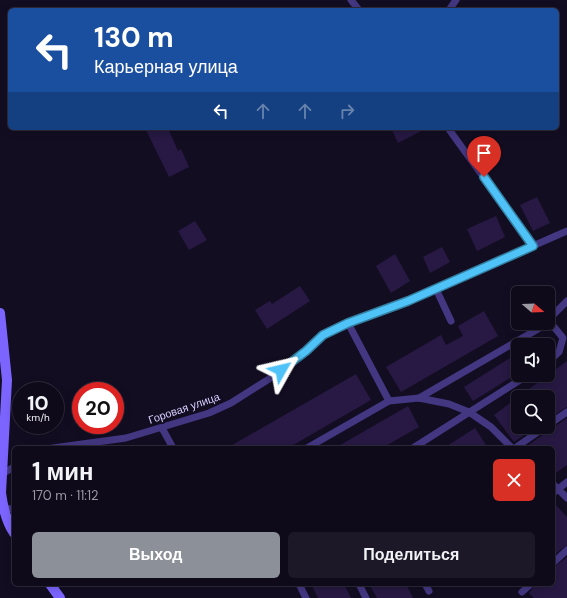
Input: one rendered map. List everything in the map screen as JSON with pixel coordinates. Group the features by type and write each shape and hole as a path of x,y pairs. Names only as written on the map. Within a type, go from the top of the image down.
{"main road":[{"path":"0,313 8,380 1,493 2,508 8,525 12,530"},
{"path":"51,586 60,598"}],"lane":[{"path":"351,0 357,8"},
{"path":"449,130 533,246"},
{"name":"Горовая улица","path":"68,446 126,438 209,413 231,403 269,379 306,351 323,335 348,323 394,307 567,232"},
{"path":"436,289 452,321"},
{"path":"555,313 567,301"},
{"path":"348,323 389,401"},
{"path":"555,328 563,338 559,352 555,356"},
{"path":"419,398 536,330"},
{"path":"416,446 517,382"},
{"path":"310,446 389,401 419,398 449,404 469,412 491,426 510,446"},
{"path":"555,420 567,412"},
{"path":"162,428 172,446"},
{"path":"518,446 535,434"},
{"path":"2,474 12,468"},
{"path":"567,482 555,489 567,498"},
{"path":"2,508 12,509"},
{"path":"2,508 12,512"},
{"path":"555,561 567,550"},
{"path":"300,586 306,598"},
{"path":"359,586 366,598"},
{"path":"522,592 529,586"}],"building":[{"path":"146,130 169,130 178,151 181,149 189,167 169,177"},
{"path":"392,130 423,130 398,143"},
{"path":"537,197 550,223 533,231 520,205"},
{"path":"496,216 505,237 477,251 467,229"},
{"path":"195,221 207,240 189,250 178,231"},
{"path":"442,247 450,262 430,273 423,257"},
{"path":"395,254 410,281 391,293 376,266"},
{"path":"300,286 310,301 267,329 255,310 270,301 272,304"},
{"path":"484,311 498,336 401,392 386,367 441,335 446,345 463,336 458,326"},
{"path":"511,357 511,377 473,401 464,387"},
{"path":"567,361 567,407 555,415 555,390 528,390 538,382 555,382 555,370"},
{"path":"356,374 371,400 291,446 230,446"},
{"path":"511,402 511,434 526,434 514,442 494,415"},
{"path":"408,406 419,427 386,446 338,446"},
{"path":"567,418 567,465 555,474 555,446 527,446 544,434 555,434 555,426"},
{"path":"475,428 487,446 447,446"},
{"path":"555,504 567,517 567,545 555,554"},
{"path":"567,557 567,598 534,598 529,593 534,586 555,586 555,566"},
{"path":"312,586 345,586 351,598 318,598"},
{"path":"370,586 407,586 413,598 377,598"}],"route":[{"path":"281,370 306,351 323,335 348,323 394,307 533,246 484,177"}]}
